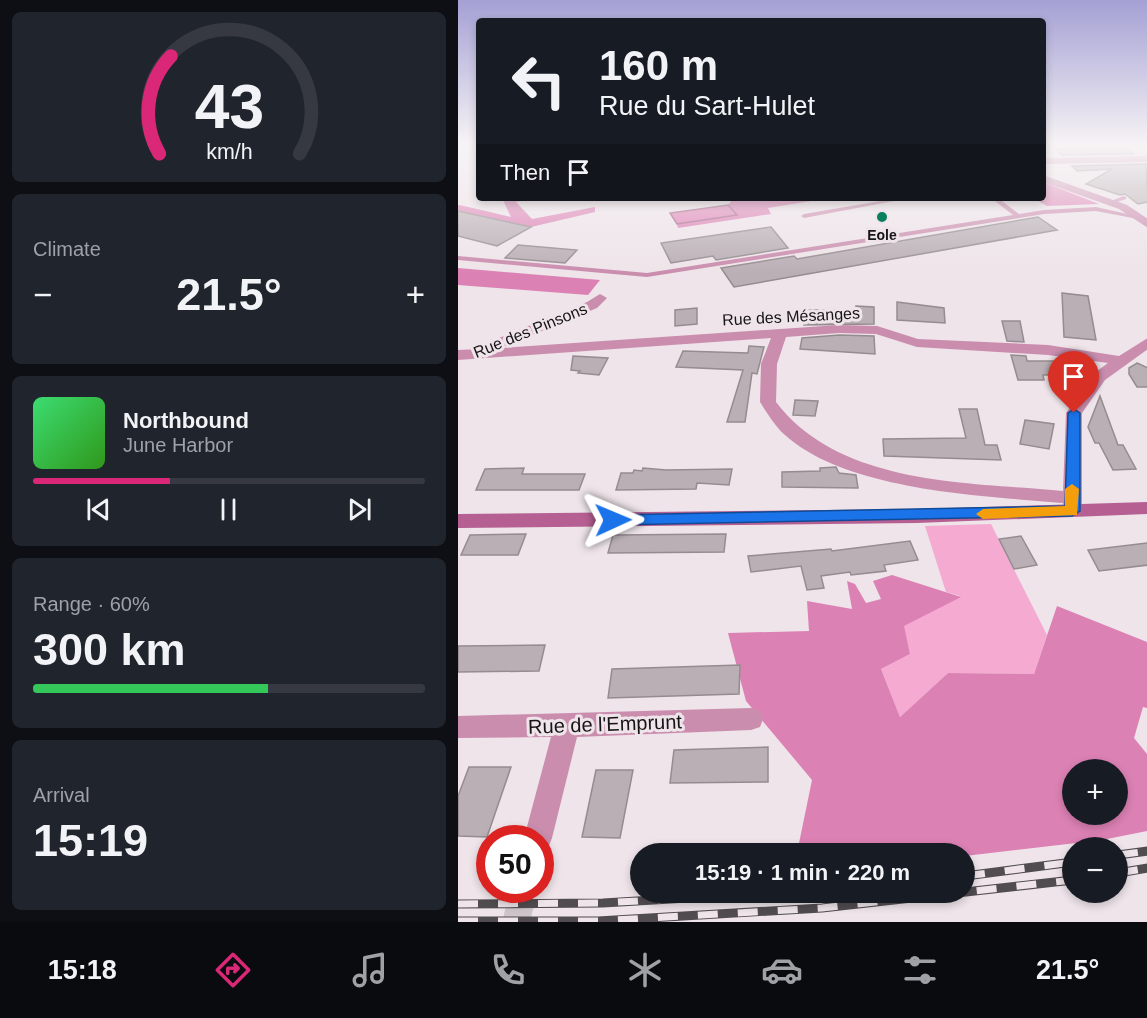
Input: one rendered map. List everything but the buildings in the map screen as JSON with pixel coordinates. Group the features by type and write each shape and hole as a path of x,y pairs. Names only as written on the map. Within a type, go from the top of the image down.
{"main road":[{"path":"458,521 1072,505 1148,508"}],"street":[{"path":"1069,187 1111,202 1148,225"},
{"name":"Rue des Pinsons","path":"462,356 592,305 600,298"},
{"name":"Rue des Mésanges","path":"462,356 839,329 877,330 917,343 1048,350 1123,361"},
{"path":"780,334 769,364 768,402 793,433 857,468 932,484 1072,505 1074,413 1099,376 1148,342"},
{"name":"Rue de l'Emprunt","path":"458,727 567,726 751,719"},
{"path":"541,825 567,726"}],"lane":[{"path":"1111,202 1124,198"},
{"path":"804,216 890,201"},
{"path":"998,201 1018,216"},
{"path":"458,258 647,275 1018,216 1096,209 1138,218"}],"shaded area":[{"path":"1046,187 1056,187 1099,204 1047,206 1038,201 1046,201"},
{"path":"503,201 520,201 516,202 532,219 595,207 595,212 531,227 458,211 458,205 511,217"},
{"path":"731,201 811,201 768,208 771,214 678,228 677,224 736,215 728,205"},
{"path":"728,205 737,215 677,224 670,213"},
{"path":"458,268 600,280 588,295 458,285"},
{"path":"991,524 1047,635 1034,674 948,673 900,717 881,669 910,654 903,626 960,596 946,592 925,526"},
{"path":"892,575 961,597 904,626 910,654 881,669 900,717 948,673 1034,674 1057,606 1147,642 1147,708 1143,707 1134,738 1147,754 1147,831 1117,837 1062,837 1062,845 975,855 975,843 799,843 812,780 746,701 728,633 809,631 807,601 852,609 847,581 855,584 866,603 881,599 873,581"}],"tunnel":[{"path":"516,922 521,903"}],"railway":[{"path":"1128,854 1148,851"},
{"path":"975,875 1062,863"},
{"path":"1128,871 1148,868"},
{"path":"458,921 598,921 822,908 1062,881"},
{"path":"458,904 630,901"}],"slow traffic":[{"path":"983,514 1072,511 1072,489"}],"place":[{"name":"Eole","path":"882,217"}],"route":[{"path":"613,520 917,516 1072,511 1074,413"}]}
